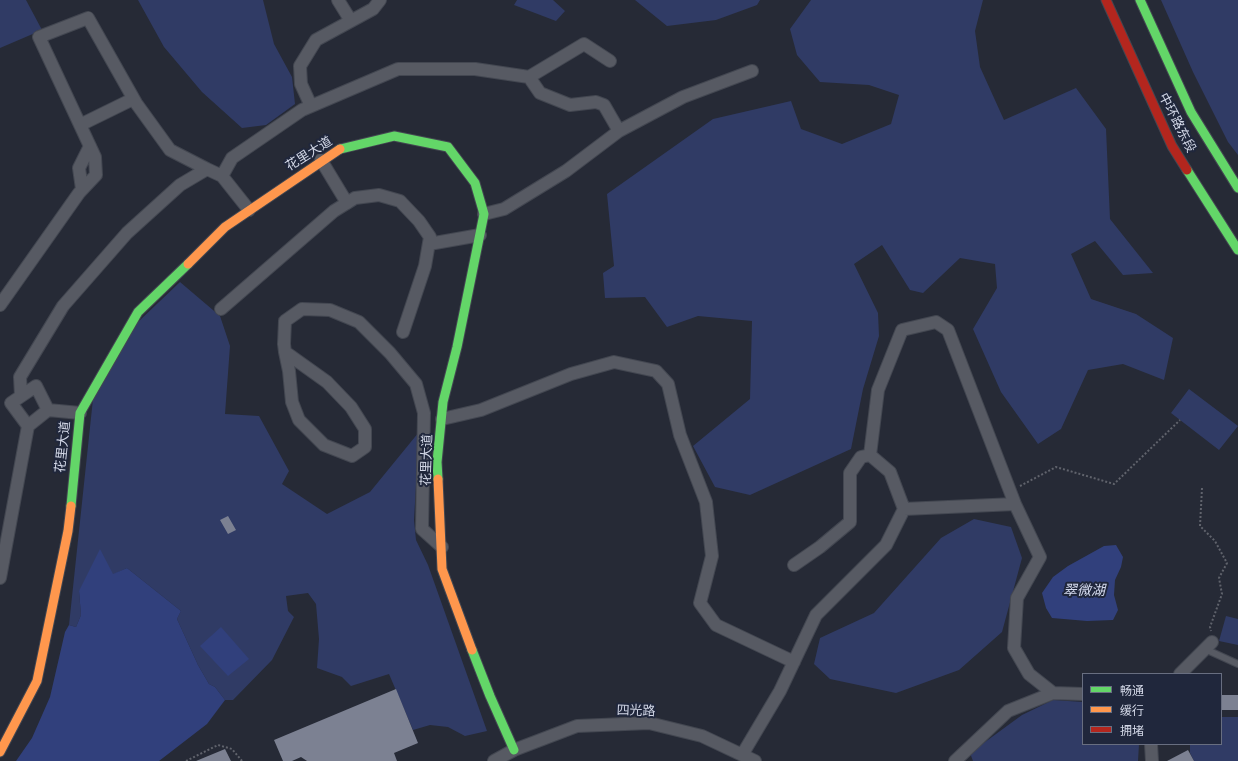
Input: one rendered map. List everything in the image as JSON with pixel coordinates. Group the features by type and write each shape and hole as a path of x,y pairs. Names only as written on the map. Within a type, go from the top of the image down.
{"main road":[{"name":"中环路东段","path":"1106,0 1172,146 1238,250"},
{"name":"中环路东段","path":"1140,0 1191,112 1238,188"},
{"name":"花里大道","path":"0,752 37,681 68,532 80,413 138,312 225,227 321,160 338,149 394,136 448,147 475,183 484,214 457,347 443,402 437,462 442,569 490,696 514,750"}],"street":[{"path":"338,0 351,21"},
{"path":"311,106 300,84 300,66 316,40 373,9 380,0"},
{"path":"0,305 82,190 96,174 95,157 39,37 88,18 133,99 170,150 222,176 249,210"},
{"path":"222,176 232,158 302,110 398,69 475,69 528,77 584,44 610,61"},
{"path":"484,214 510,206 566,171 619,131 683,97 752,71"},
{"path":"528,77 540,93 570,104 596,102 604,105 619,131"},
{"path":"80,125 133,99"},
{"path":"82,190 79,168 90,146"},
{"path":"321,160 347,203"},
{"path":"21,396 20,377 63,306 127,233 180,185 207,169"},
{"path":"221,309 334,211 355,198 379,195 400,201 430,237 425,266 402,332"},
{"path":"429,244 480,235"},
{"path":"285,352 327,382 352,407 365,429 365,447 352,456 324,445 299,420 292,402 285,352 285,321 302,309 330,310 359,322 390,353 416,384 424,413 422,529 442,547"},
{"path":"870,455 878,390 902,330 936,322 948,330 1015,504 1040,556 1017,598 1014,648 1029,674 1053,693"},
{"path":"442,419 481,410 571,374 614,362 656,371 668,384 680,435 706,502 712,556 700,603 716,626 794,662"},
{"path":"28,426 11,403 36,386 48,410"},
{"path":"0,578 28,426 48,410 80,413"},
{"path":"742,755 780,691 816,615 886,545 904,509 890,472 870,455"},
{"path":"794,565 820,547 850,522 850,473 861,457 870,455"},
{"path":"904,509 1015,504"},
{"path":"1181,673 1209,646"},
{"path":"955,761 1008,711 1053,693 1082,694"},
{"name":"四光路","path":"494,761 514,750 577,726 649,723 702,736 755,761"},
{"path":"1151,745 1152,761"}],"lane":[{"path":"1209,646 1238,664"}],"path":[{"path":"1010,491 1056,467 1114,484 1180,420"},
{"path":"1202,488 1200,526 1215,542 1227,563 1219,578 1222,594 1210,627 1209,646"},
{"path":"186,761 218,745 232,749 242,761"}],"shaded area":[{"path":"0,0 26,0 42,30 0,48"},
{"path":"138,0 263,0 274,44 292,77 295,104 266,125 242,128 202,92 164,47"},
{"path":"517,0 553,0 565,11 556,21 514,5"},
{"path":"635,0 760,0 757,5 716,20 667,26"},
{"path":"811,0 983,0 975,31 980,67 1004,120 1076,88 1106,129 1110,219 1153,273 1123,275 1095,241 1071,254 1091,299 1136,314 1173,338 1164,380 1123,364 1088,370 1061,429 1038,444 1001,392 973,329 997,288 995,264 960,258 923,293 910,290 882,245 854,264 878,313 879,336 863,389 851,449 750,495 715,487 693,446 750,399 752,321 698,316 667,327 645,297 605,298 603,273 614,266 607,194 713,119 791,101 801,129 842,144 891,124 899,95 869,85 820,82 797,55 790,29"},
{"path":"1161,0 1238,0 1238,155 1228,142 1193,72"},
{"path":"180,282 220,316 230,346 225,414 259,416 289,471 282,484 327,514 370,492 419,432 414,520 416,540 428,565 487,731 465,736 448,727 430,725 413,730 389,674 351,686 342,677 317,668 319,639 316,604 308,593 286,596 288,611 294,617 272,660 233,700 225,700 215,687 209,684 198,665 177,619 181,611 127,568 79,591 81,615 76,627 69,625 93,399 138,322"},
{"path":"1189,389 1238,426 1219,450 1171,413"},
{"path":"974,519 1011,527 1022,558 1002,632 959,670 896,693 830,679 814,664 820,638 874,613 941,538"},
{"path":"1226,616 1238,619 1238,645 1219,641"},
{"path":"1053,700 1082,702 1082,745 1139,745 1138,761 973,761 970,753 1022,715"},
{"path":"1222,717 1238,717 1238,761 1194,761 1190,753 1190,745 1222,745"}],"water":[{"name":"翠微湖","path":"1116,545 1123,557 1121,567 1115,580 1114,595 1118,610 1113,620 1087,621 1052,618 1046,608 1042,593 1053,577 1068,566 1104,546"},
{"path":"100,549 113,574 127,568 181,611 177,619 198,665 209,684 215,687 225,700 207,724 159,761 16,761 32,738 50,697 65,632 69,625 76,627 81,615 79,591"},
{"path":"221,627 249,659 228,676 200,646"}],"building":[{"path":"228,516 236,530 228,534 220,520"},
{"path":"396,689 418,743 394,753 397,761 307,761 301,757 292,761 283,761 274,740"},
{"path":"1222,695 1238,695 1238,710 1222,710"},
{"path":"225,749 231,761 196,761"},
{"path":"1188,750 1194,761 1167,761"}],"traffic: fast":[{"path":"1140,0 1191,112 1238,188"},
{"path":"340,149 394,136 448,147 475,183 484,214 457,347 443,402 437,462 438,479"},
{"path":"1187,170 1238,250"},
{"path":"71,506 80,413 138,312 188,264"},
{"path":"472,650 490,696 514,750"}],"traffic: slow":[{"path":"188,264 225,227 340,149"},
{"path":"438,479 442,569 472,650"},
{"path":"0,752 37,681 68,531 71,506"}],"traffic: jam":[{"path":"1106,0 1172,146 1187,170"}]}
